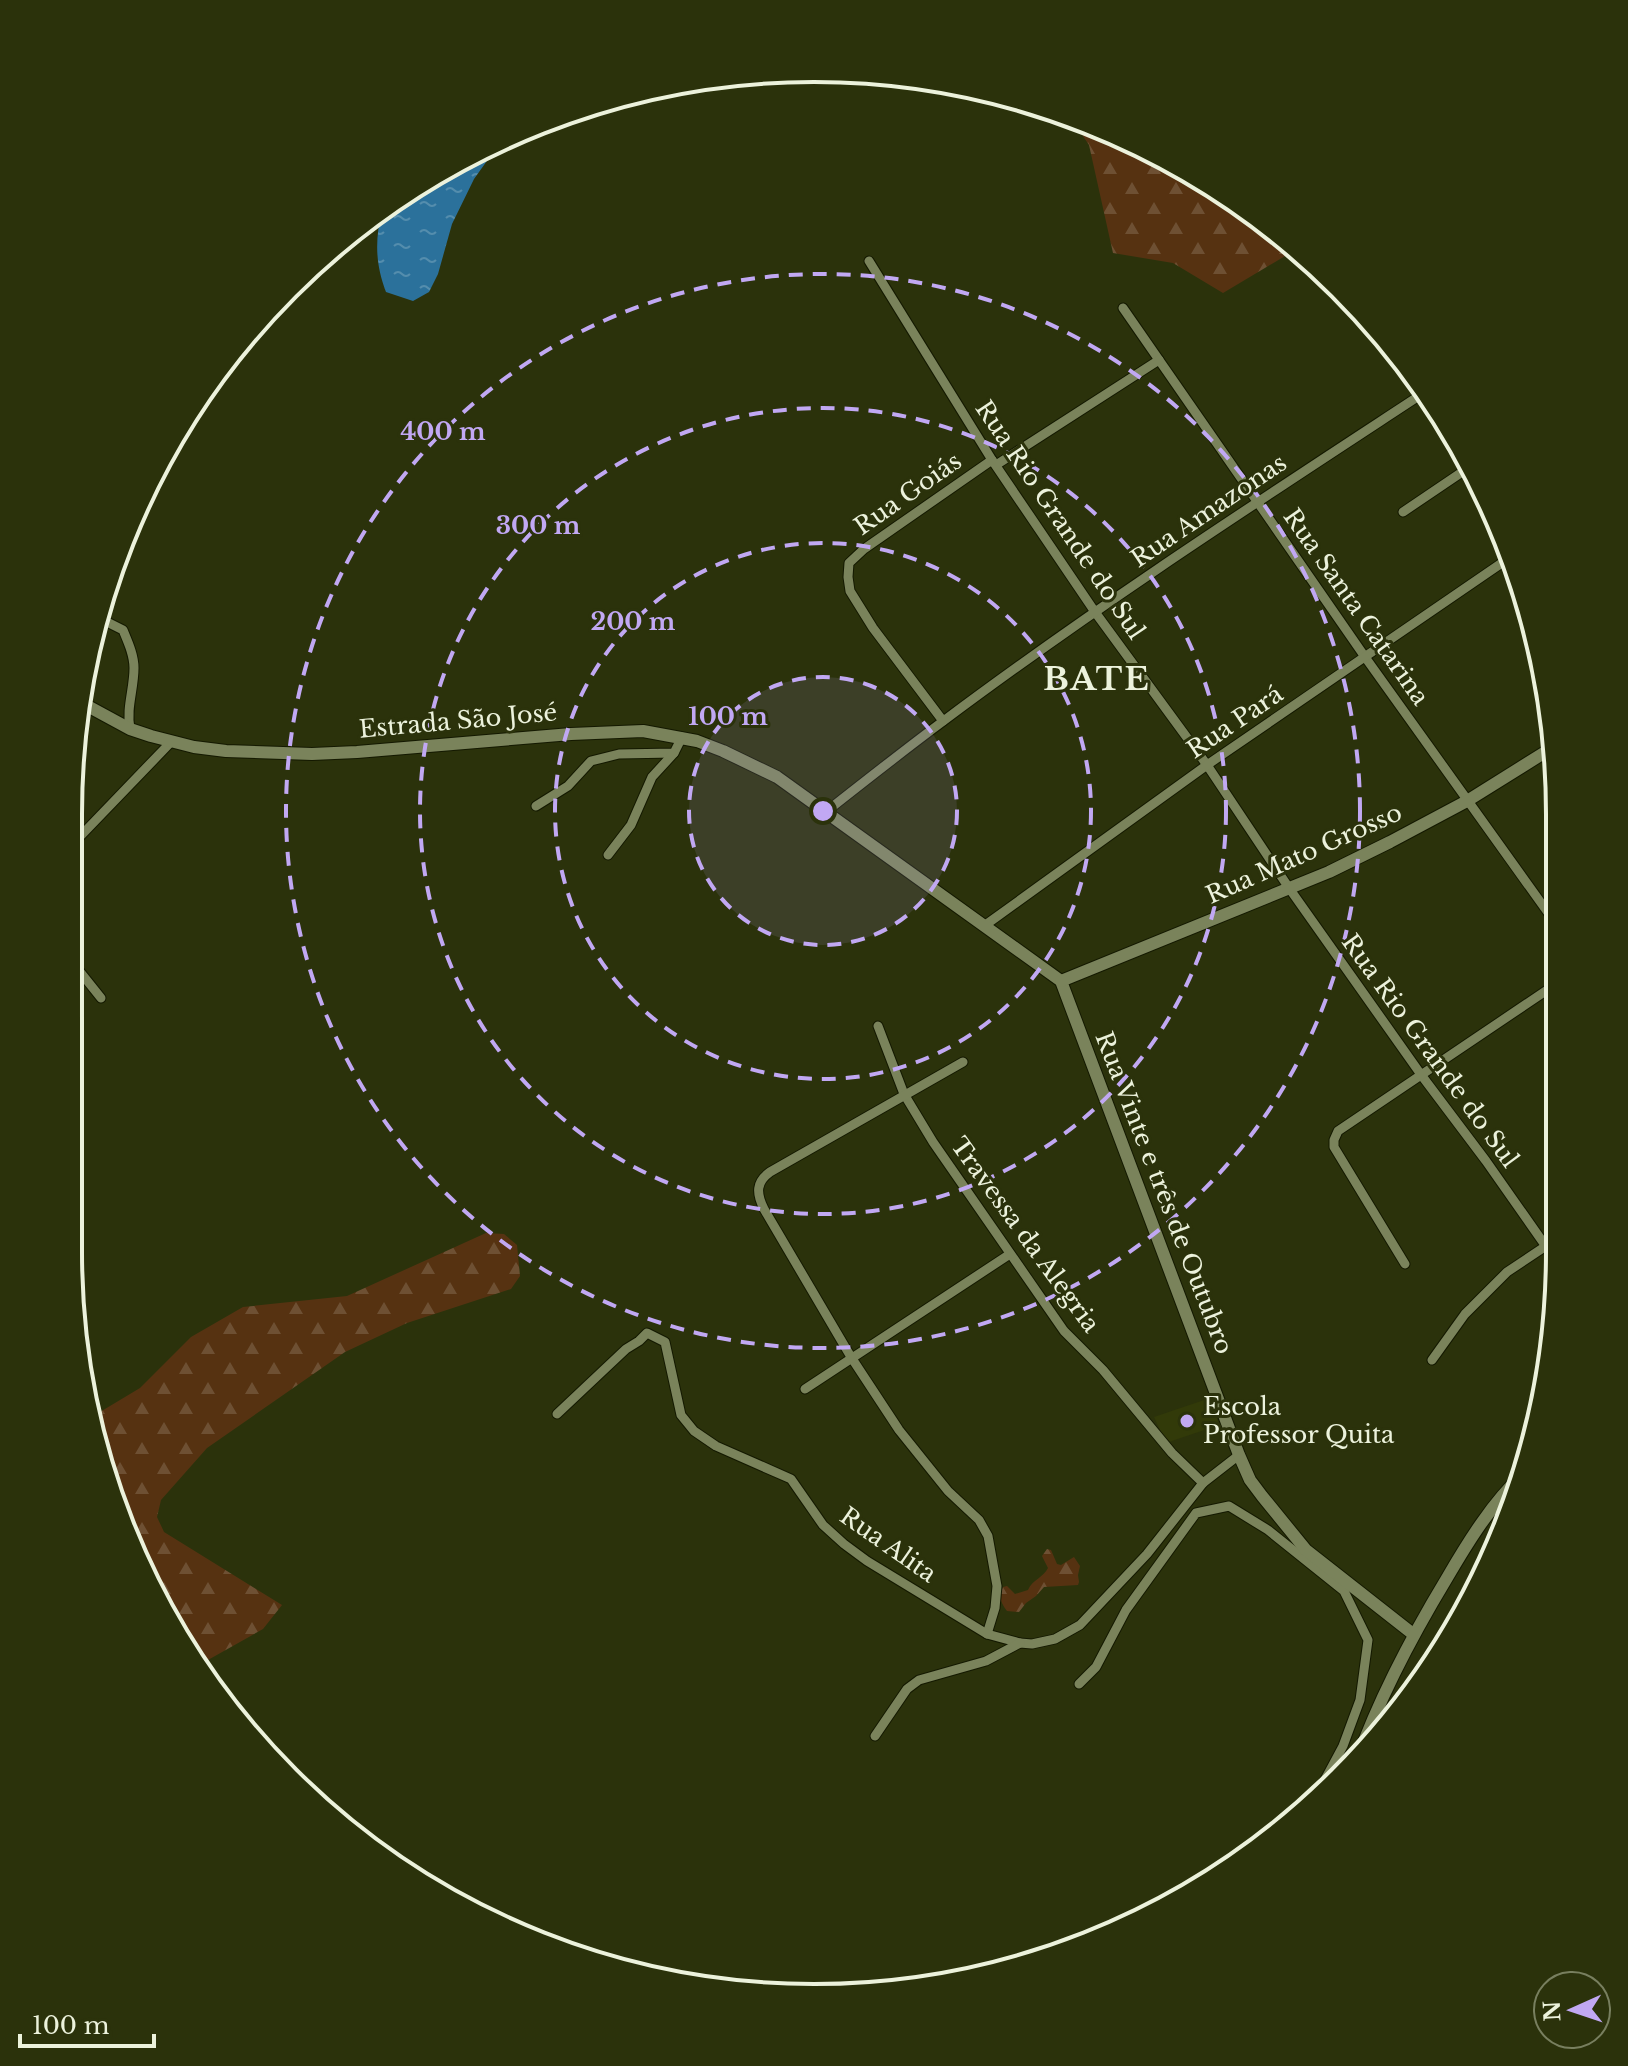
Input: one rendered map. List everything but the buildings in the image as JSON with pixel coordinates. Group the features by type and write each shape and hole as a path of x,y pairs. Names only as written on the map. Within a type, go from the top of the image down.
{"street":[{"name":"Rua Rio Grande do Sul","path":"869,261 994,462 1095,612 1207,765 1289,888 1546,1246"},
{"name":"Rua Santa Catarina","path":"1123,308 1365,657 1546,910"},
{"name":"Rua Goiás","path":"943,721 854,598 848,585 849,563 864,549 994,462 1159,360"},
{"name":"Rua Amazonas","path":"827,811 943,721 1095,612 1416,398"},
{"path":"1403,512 1461,472"},
{"name":"Rua Pará","path":"984,926 1207,765 1501,563"},
{"path":"108,622 123,630 131,650 134,667 128,718 130,729"},
{"name":"Estrada São José","path":"90,707 130,729 171,742 226,751 357,752 643,731 682,737 752,764 827,811"},
{"path":"608,855 631,825 652,777 674,753 682,737"},
{"path":"82,834 171,742"},
{"path":"536,806 568,786 591,761 619,754 674,753"},
{"name":"Rua Mato Grosso","path":"1061,981 1359,858 1467,801 1543,754"},
{"path":"827,811 1061,981"},
{"path":"82,974 101,998"},
{"name":"Rua Vinte e três de Outubro","path":"1061,981 1250,1480 1306,1550 1413,1634"},
{"path":"1405,1264 1334,1147 1338,1131 1546,991"},
{"name":"Travessa da Alegria","path":"878,1026 904,1094 933,1142 1064,1331 1103,1370 1172,1453 1203,1483"},
{"path":"963,1062 761,1178 759,1196 851,1357 899,1430 948,1491 979,1520 988,1536 997,1586 995,1608 987,1634"},
{"path":"1432,1360 1465,1314 1507,1272 1546,1246"},
{"path":"805,1389 1010,1254"},
{"name":"Rua Alita","path":"557,1414 626,1349 647,1333 650,1334 665,1342 681,1415 694,1431 716,1446 791,1479 823,1525 880,1569 987,1634 1032,1644 1055,1639 1080,1625 1147,1554 1203,1483 1239,1455"},
{"path":"1368,1730 1413,1634 1459,1557 1503,1498"},
{"path":"1079,1684 1096,1667 1126,1610 1196,1513 1229,1506 1268,1530 1344,1591 1368,1640 1360,1700 1343,1746 1328,1773"},
{"path":"875,1736 907,1689 919,1680 986,1661 1020,1643"}],"shaded area":[{"name":"Escola Professor Quita","path":"1210,1398 1219,1425 1166,1443 1154,1417"}],"green space":[{"path":"1081,133 1138,157 1180,180 1221,205 1287,255 1223,293 1173,263 1113,253 1089,145"},
{"path":"486,1233 504,1234 517,1245 520,1276 511,1289 407,1323 345,1352 207,1448 161,1500 157,1517 164,1532 282,1605 263,1629 206,1661 157,1576 138,1532 121,1487 100,1412 140,1388 191,1337 243,1307 347,1296"},
{"path":"1047,1549 1051,1550 1057,1564 1061,1565 1074,1557 1080,1566 1078,1585 1044,1587 1019,1612 1007,1611 1001,1600 1003,1587 1007,1586 1015,1594 1028,1590 1048,1568 1042,1556"}],"water":[{"path":"491,157 474,179 452,224 438,274 429,292 413,301 386,292 377,251 379,225 407,205"}],"place":[{"name":"Escola Professor Quita","path":"1187,1421"}],"district":[{"name":"BATE","path":"1097,679"}]}
